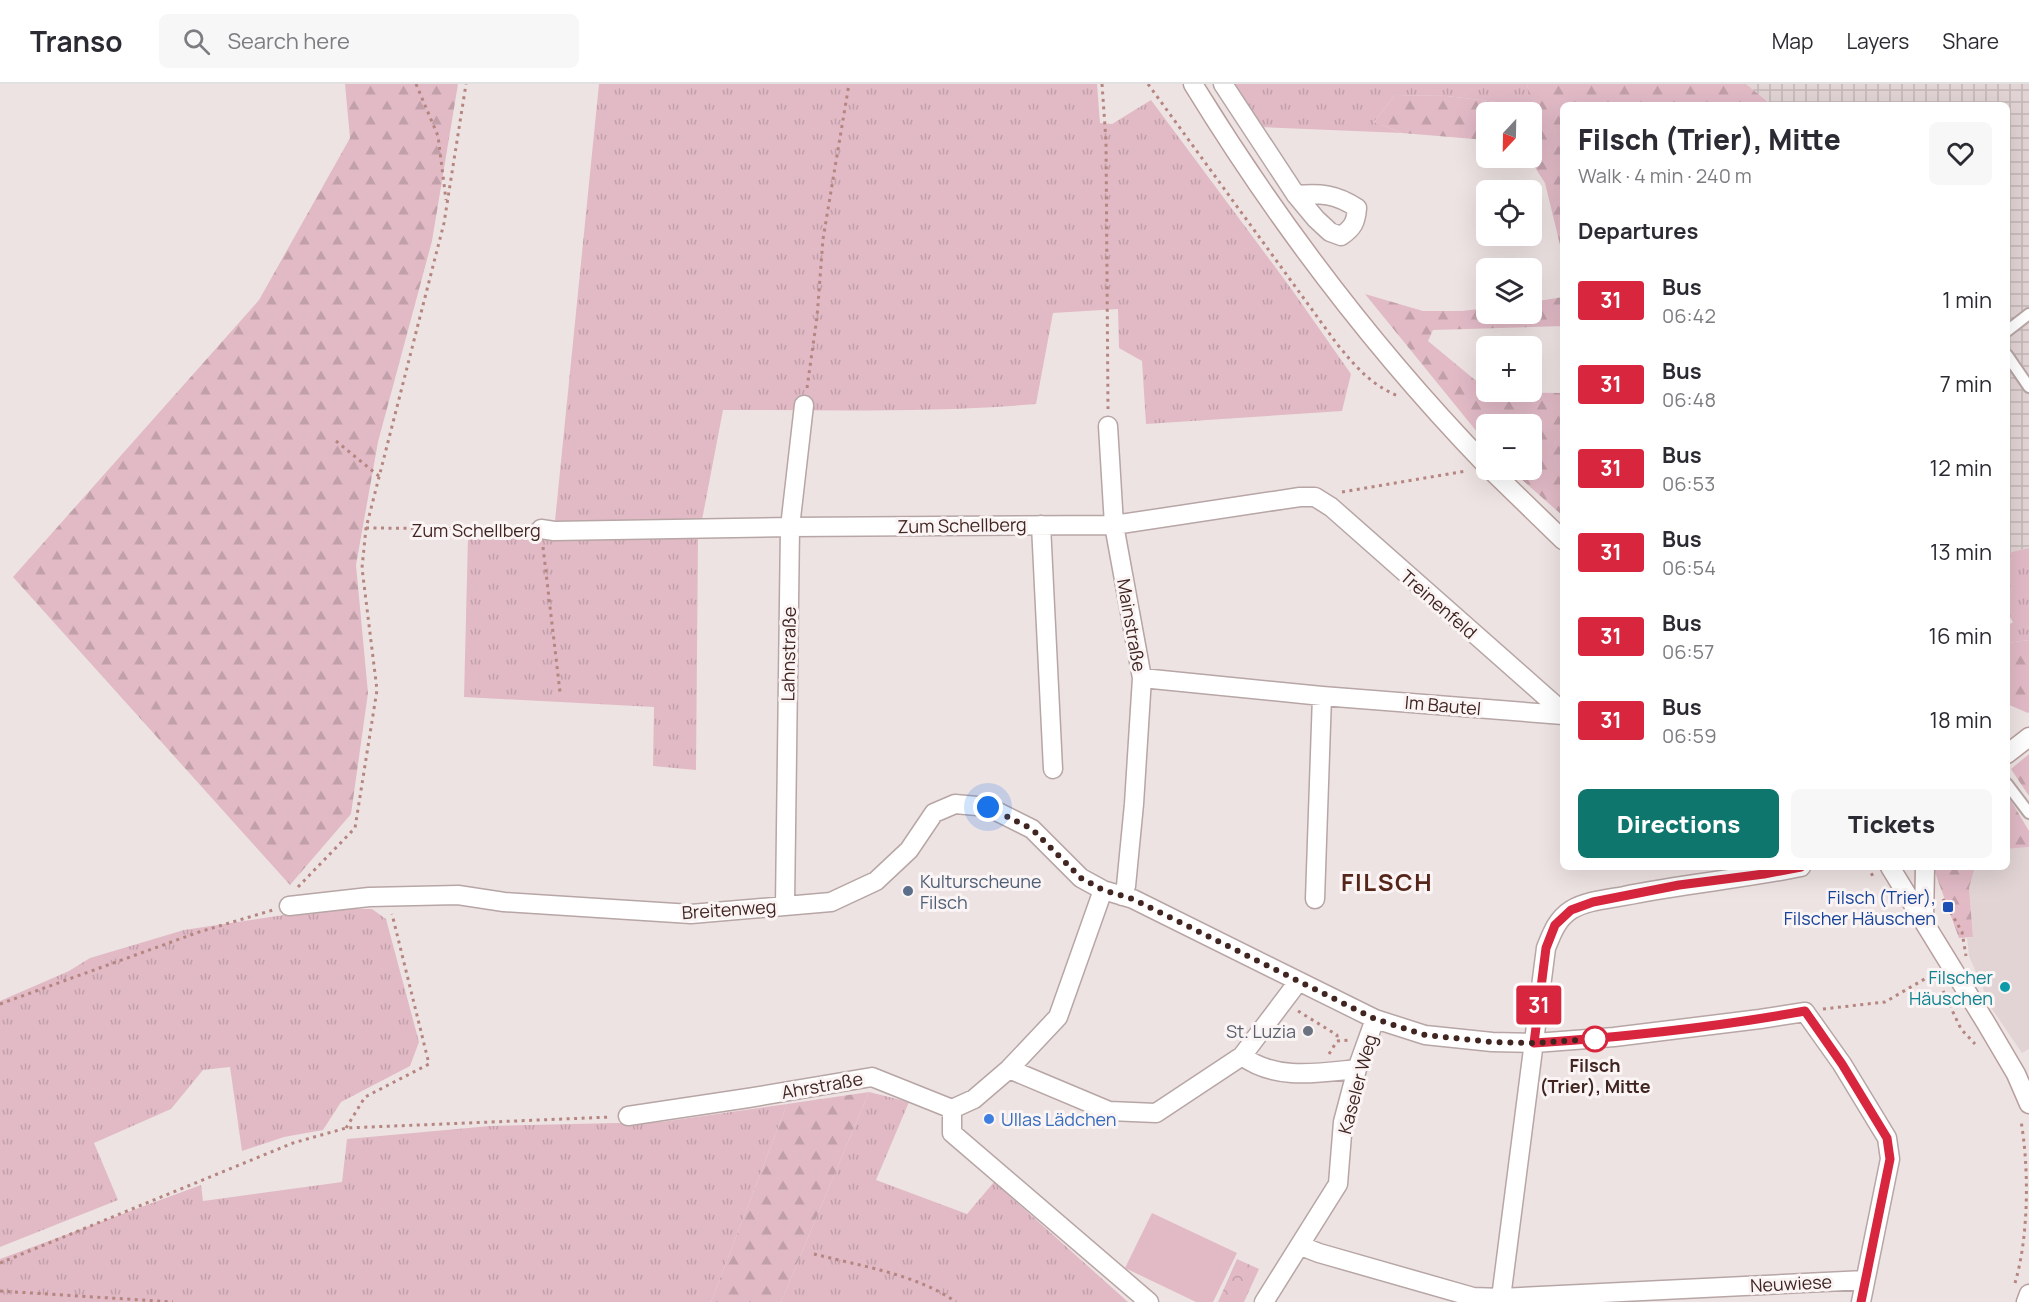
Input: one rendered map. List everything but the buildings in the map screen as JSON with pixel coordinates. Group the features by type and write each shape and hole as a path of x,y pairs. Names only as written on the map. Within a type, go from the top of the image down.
{"street":[{"path":"1193,84 1220,129 1269,200 1360,324 1450,426 1476,465"},
{"path":"1223,84 1296,195"},
{"name":"Lahnstraße","path":"785,905 790,527 804,405"},
{"name":"Mainstraße","path":"1108,426 1114,525 1142,678 1134,804 1126,886 1122,896"},
{"path":"1501,480 1560,537"},
{"name":"Zum Schellberg","path":"541,529 554,531 1114,525 1315,497"},
{"name":"Treinenfeld","path":"1315,497 1332,507 1560,711"},
{"name":"Zum Schellberg","path":"1041,525 1053,770"},
{"name":"Im Bautel","path":"1142,678 1322,696 1560,714"},
{"path":"1315,899 1322,696"},
{"path":"2010,752 2029,737"},
{"name":"Breitenweg","path":"289,906 388,897 458,895 504,902 691,914 831,902 876,881 909,850 934,813 955,804 988,807 1032,829 1081,878 1103,890 1133,899 1375,1019 1425,1035 1492,1042 1534,1043 1614,1037 1760,1019 1805,1011"},
{"path":"1501,1298 1546,948 1555,925 1571,910 1680,876 1764,874 1785,870"},
{"path":"1892,870 1924,919 2016,1074 2024,1109"},
{"path":"1924,919 1925,870"},
{"path":"1103,890 1059,1017 1009,1069 974,1099 952,1109 952,1133 1149,1302"},
{"path":"1009,1069 1109,1111 1156,1113 1242,1056 1298,982"},
{"path":"1805,1011 1842,1064 1887,1138 1890,1159 1861,1302"},
{"name":"Kaseler Weg","path":"1264,1302 1338,1184 1343,1122 1357,1069 1375,1019"},
{"path":"1242,1056 1256,1066 1297,1075 1357,1069"},
{"name":"Ahrstraße","path":"628,1116 872,1077 952,1109"},
{"name":"Neuwiese","path":"1301,1246 1473,1297 1501,1298 1865,1280"}],"lane":[{"path":"2010,329 2029,314"},
{"path":"2010,359 2029,387"},
{"path":"2010,788 2029,813"}],"path":[{"path":"416,84 438,136 446,205"},
{"path":"0,1004 199,932 289,906 296,890 355,828 377,690 362,568 366,528 444,222 466,84"},
{"path":"804,405 817,317 823,239 849,84"},
{"path":"1102,84 1106,141 1108,426"},
{"path":"1148,84 1353,364 1375,385 1405,400"},
{"path":"336,441 380,477"},
{"path":"1315,497 1476,468"},
{"name":"Zum Schellberg","path":"366,528 541,529"},
{"path":"541,529 560,692"},
{"path":"1939,893 1962,932 1966,958"},
{"path":"346,1128 364,1097 429,1064 388,897"},
{"path":"1805,1011 1885,1002 1935,973 1961,1029 1981,1049"},
{"path":"1296,1010 1337,1035 1337,1041 1329,1054"},
{"path":"2023,1296 2021,1262 2029,1220 2029,1161 2024,1109"},
{"path":"0,1263 282,1147 346,1128 628,1116"},
{"path":"814,1254 904,1278 945,1294 956,1302"},
{"path":"0,1291 173,1302"}],"shaded area":[{"path":"1746,84 2029,84 2029,548 2010,552 2010,102 1769,102"},
{"path":"2029,847 2029,1049 2022,1053 1992,1009 1969,956 1967,938 1973,937 1969,888 1974,870 2010,870 2010,849"}],"green space":[{"path":"345,84 458,84 432,241 378,442 356,565 368,693 351,814 290,885 13,577 259,300 350,138"},
{"path":"599,84 1097,84 1100,123 1112,124 1151,100 1290,287 1351,374 1342,411 1146,424 1142,361 1119,348 1118,309 1053,313 1036,404 919,410 723,410 702,520 554,531"},
{"path":"1233,84 1527,84 1530,102 1395,95 1374,122 1402,133 1261,127"},
{"path":"1527,84 1746,84 1768,102 1560,102 1560,245 1545,183 1535,168 1542,168 1542,102 1529,102"},
{"path":"1395,95 1447,96 1497,102 1476,102 1476,139 1402,133 1374,122"},
{"path":"1365,294 1423,311 1476,309 1476,324 1542,324 1542,300 1560,297 1560,326 1433,330 1428,341 1476,381 1476,402 1542,402 1542,393 1560,393 1560,513 1522,480 1542,480 1542,414 1476,414 1476,431"},
{"path":"468,536 698,538 696,770 653,766 654,707 464,697"},
{"path":"2029,548 2029,640 2010,643 2010,624 2013,622 2010,618 2010,552"},
{"path":"2029,640 2028,713 2010,705 2010,643"},
{"path":"2029,754 2029,796 2011,769"},
{"path":"2010,799 2029,831 2029,847 2010,849"},
{"path":"1934,870 1974,870 1969,888 1973,937 1959,938"},
{"path":"372,909 386,919 419,1042 410,1066 341,1102 323,1130 284,1137 242,1151 230,1067 203,1070 171,1109 94,1143 118,1200 0,1247 0,1001 69,971 90,958 184,930 291,914"},
{"path":"869,1092 909,1102 876,1180 967,1214 994,1182 1128,1302 781,1302"},
{"path":"869,1092 781,1302 711,1302 787,1104"},
{"path":"787,1104 711,1302 0,1302 0,1259 201,1185 203,1201 342,1182 347,1139 490,1126 661,1122"},
{"path":"1152,1213 1237,1253 1213,1302 1196,1302 1125,1268"},
{"path":"1237,1259 1259,1269 1244,1302 1218,1302"}],"bus line":[{"name":"31","path":"1785,870 1679,885 1593,902 1571,910 1555,925 1546,948 1534,1043 1614,1037 1760,1019 1805,1011 1842,1064 1887,1138 1890,1159 1861,1302"}],"place":[{"name":"Kulturscheune Filsch","path":"908,891"},
{"name":"Filsch (Trier), Filscher Häuschen","path":"1948,907"},
{"name":"Filscher Häuschen","path":"2005,987"},
{"name":"St. Luzia","path":"1308,1031"},
{"name":"Filsch (Trier), Mitte","path":"1595,1039"},
{"name":"Ullas Lädchen","path":"989,1119"}],"district":[{"name":"FILSCH","path":"1387,881"}],"route":[{"path":"988,807 1032,829 1081,878 1103,890 1133,899 1375,1019 1425,1035 1492,1042 1534,1043 1595,1039"}]}
